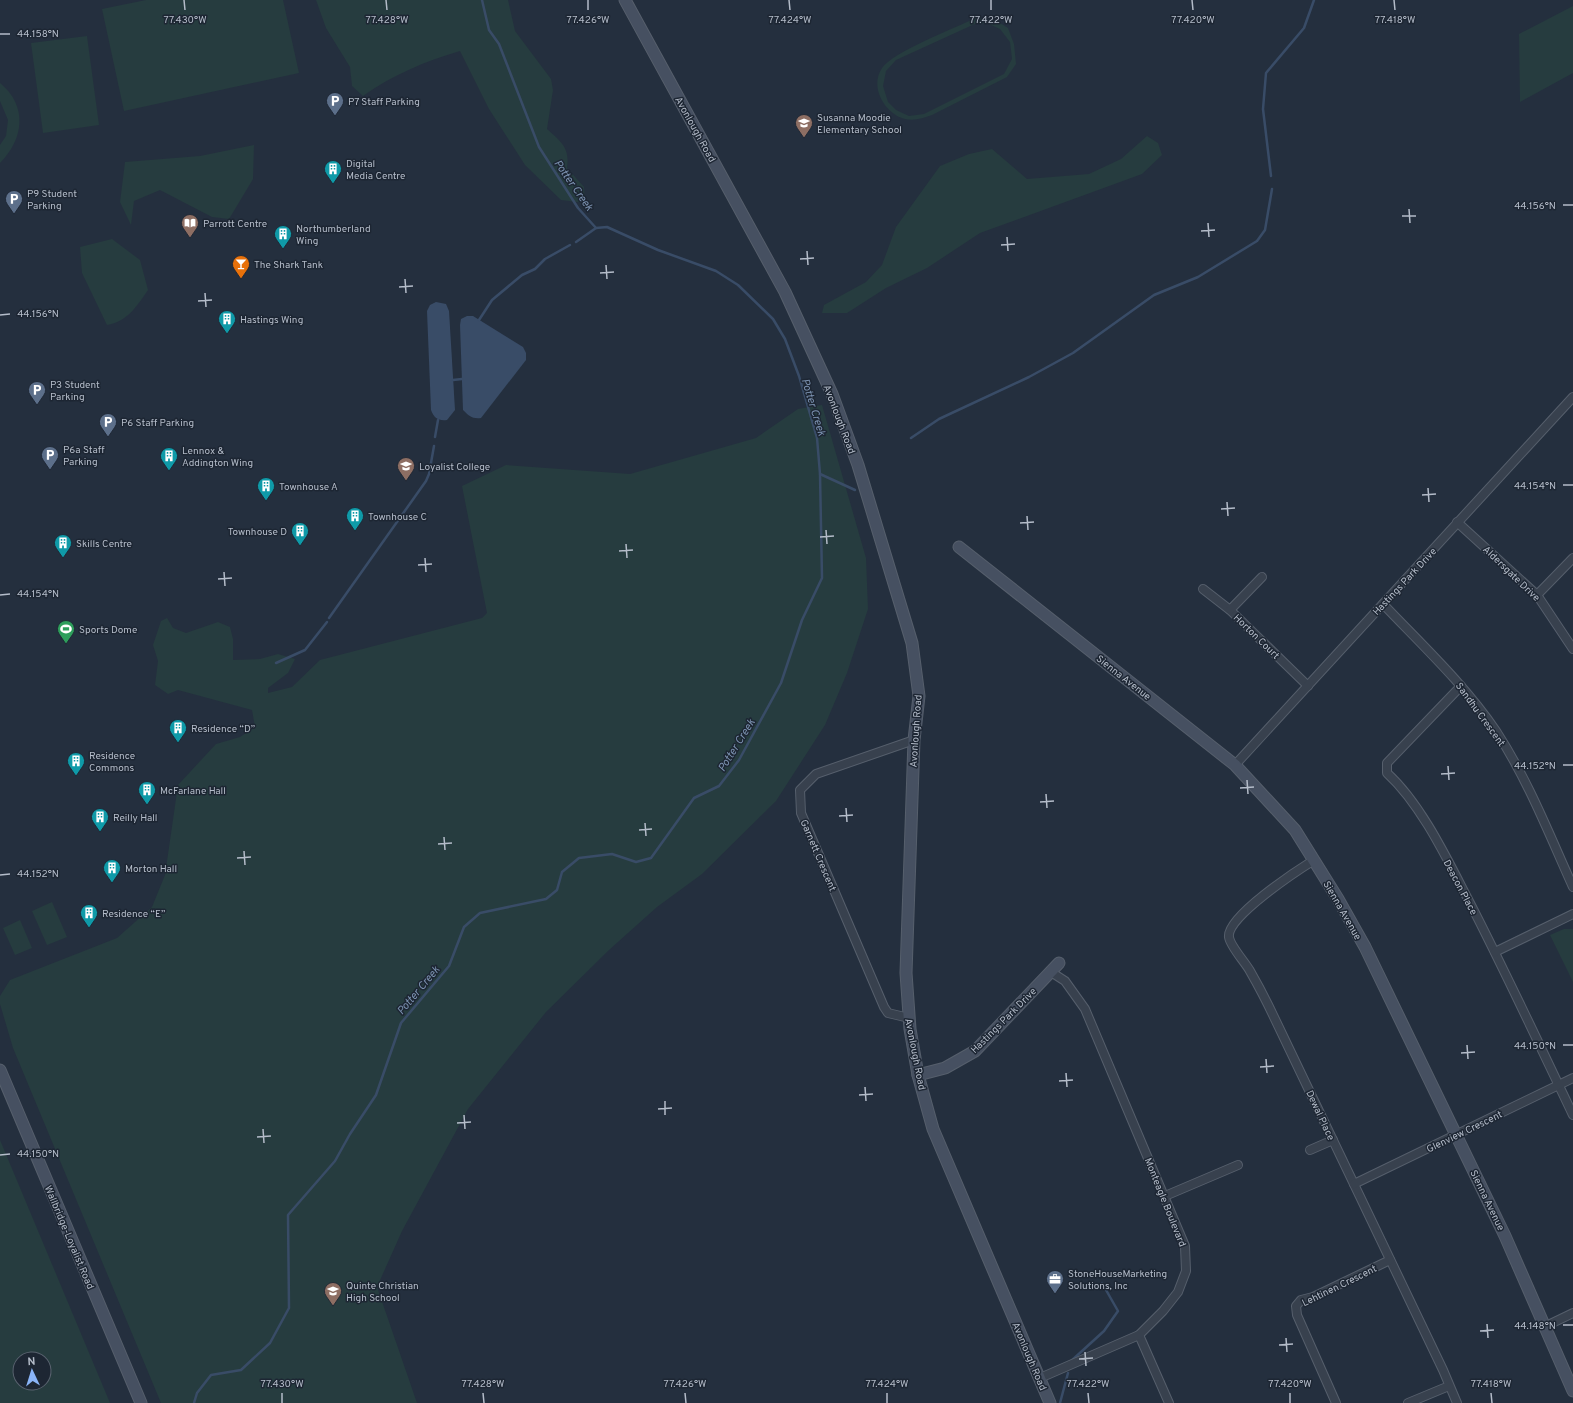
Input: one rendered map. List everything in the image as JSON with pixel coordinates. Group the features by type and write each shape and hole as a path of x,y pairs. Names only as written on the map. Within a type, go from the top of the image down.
{"street":[{"name":"Avonlough Road","path":"625,0 785,292 832,394 858,465 912,643 919,696 914,740 906,973 909,1018 918,1074 933,1129 1050,1403"},
{"name":"Hastings Park Drive","path":"1235,765 1573,396"},
{"name":"Aldersgate Drive","path":"1458,522 1537,595 1573,649"},
{"name":"Sienna Avenue","path":"959,547 1235,765 1295,830 1364,947 1456,1134 1546,1326 1573,1391"},
{"path":"1537,595 1573,558"},
{"path":"1230,610 1262,577"},
{"name":"Horton Court","path":"1203,589 1230,610 1308,686"},
{"name":"Sandhu Crescent","path":"1383,604 1461,686 1496,731 1519,770 1573,887"},
{"name":"Deacon Place","path":"1461,686 1387,763 1387,773 1414,805 1438,843 1495,952 1573,1115"},
{"name":"Garnett Crescent","path":"909,1018 888,1013 884,1007 802,813 800,790 816,774 914,740"},
{"name":"Dewal Place","path":"1314,860 1272,887 1234,924 1229,931 1229,938 1250,970 1273,1014 1457,1403"},
{"path":"1495,952 1573,914"},
{"name":"Hastings Park Drive","path":"918,1074 945,1068 975,1051 1059,963"},
{"name":"Monteagle Boulevard","path":"1040,1378 1139,1335 1163,1311 1178,1292 1186,1271 1185,1246 1085,1009 1065,981 1051,972"},
{"name":"Wallbridge-Loyalist Road","path":"0,1070 141,1403"},
{"name":"Glenview Crescent","path":"1354,1184 1573,1078"},
{"path":"1310,1150 1333,1140"},
{"path":"1164,1196 1238,1165"},
{"name":"Lehtinen Crescent","path":"1336,1403 1297,1315 1296,1306 1301,1300 1313,1297 1390,1260"},
{"path":"1546,1326 1573,1313"},
{"path":"1139,1335 1169,1403"},
{"path":"1408,1403 1450,1386"}],"green space":[{"path":"146,0 283,0 299,73 124,111 102,9"},
{"path":"316,0 508,0 515,31 551,79 553,90 547,129 566,150 568,161 567,168 584,187 585,203 561,200 525,165 489,109 460,51 435,59 397,75 363,96 352,86 350,67 326,28"},
{"path":"1573,6 1573,73 1520,102 1519,34"},
{"path":"976,18 995,20 1008,28 1014,44 1016,64 1007,77 932,115 909,120 891,112 881,99 878,91 878,75 882,68 898,55 911,48","holes":["977,23 989,24 1000,29 1010,42 1012,59 1004,74 924,114 909,116 896,110 888,102 883,86 886,71 896,60"]},
{"path":"87,36 99,125 43,133 31,43"},
{"path":"0,83 9,92 15,102 19,112 20,123 14,144 0,163 0,145 6,136 8,120 0,101"},
{"path":"1147,136 1158,143 1162,155 1142,174 980,233 927,268 886,288 847,313 822,313 824,305 866,282 882,265 896,227 940,166 969,154 992,149 1027,179 1089,174 1121,159"},
{"path":"254,145 253,179 229,219 212,217 160,190 134,201 131,225 120,202 125,162 200,156"},
{"path":"112,239 140,260 148,290 126,317 120,321 107,325 82,273 80,247"},
{"path":"822,405 866,558 868,609 847,673 825,725 776,801 702,874 657,907 609,950 546,1012 468,1109 402,1231 377,1287 417,1403 161,1403 13,1048 0,1004 0,996 10,980 117,938 152,907 165,875 178,785 216,744 240,737 255,727 252,710 178,690 168,694 155,685 158,661 153,645 161,621 167,618 173,628 186,633 218,622 230,627 233,639 233,660 260,659 278,654 295,659 288,673 268,688 268,693 292,687 320,660 482,618 487,613 462,486 506,465 630,474 756,438 798,409"},
{"path":"52,902 67,937 47,945 32,911"},
{"path":"20,920 32,948 15,955 3,928"},
{"path":"1564,929 1573,929 1573,982 1550,935"},
{"path":"0,1140 110,1403 0,1403"}],"water":[{"path":"436,302 446,304 449,311 455,410 447,420 437,418 431,410 427,311 430,305"},
{"path":"467,316 473,316 523,347 526,353 526,360 481,418 471,417 463,410 460,325 461,319"}],"waterway":[{"name":"Potter Creek","path":"194,1403 197,1393 211,1375 241,1370 270,1343 289,1308 288,1215 335,1161 350,1134 376,1095 401,1023 449,966 464,927 480,913 546,899 557,890 562,872 579,858 612,854 636,862 651,858 694,798 719,786 739,760 781,683 802,620 822,578 820,474 817,438 799,376 785,339 773,319 738,285 716,271 658,250 607,227 596,228 578,208 539,147 499,44 489,30 482,0"},
{"path":"1271,176 1263,109 1266,73 1304,28 1314,0"},
{"path":"911,438 939,419 1029,377 1073,353 1154,295 1198,277 1257,241 1265,230 1272,189"},
{"path":"576,242 596,228"},
{"path":"479,320 492,300 522,275 535,269 545,259 570,245"},
{"path":"453,380 462,379"},
{"path":"435,437 438,420"},
{"path":"329,618 426,481 429,474 434,446"},
{"path":"820,474 855,490"},
{"path":"276,663 305,650 327,622"},
{"path":"1070,1362 1104,1331 1118,1311 1102,1283"},
{"path":"1060,1403 1068,1373"}],"place":[{"name":"P7 Staff Parking","path":"335,116"},
{"name":"Susanna Moodie Elementary School","path":"804,138"},
{"name":"Digital Media Centre","path":"333,184"},
{"name":"P9 Student Parking","path":"14,214"},
{"name":"Parrott Centre","path":"190,238"},
{"name":"Northumberland Wing","path":"283,249"},
{"name":"The Shark Tank","path":"241,279"},
{"name":"Hastings Wing","path":"227,334"},
{"name":"P3 Student Parking","path":"37,405"},
{"name":"P6 Staff Parking","path":"108,437"},
{"name":"P6a Staff Parking","path":"50,470"},
{"name":"Lennox & Addington Wing","path":"169,471"},
{"name":"Loyalist College","path":"406,481"},
{"name":"Townhouse A","path":"266,501"},
{"name":"Townhouse C","path":"355,531"},
{"name":"Townhouse D","path":"300,546"},
{"name":"Skills Centre","path":"63,558"},
{"name":"Sports Dome","path":"66,644"},
{"name":"Residence “D”","path":"178,743"},
{"name":"Residence Commons","path":"76,776"},
{"name":"McFarlane Hall","path":"147,805"},
{"name":"Reilly Hall","path":"100,832"},
{"name":"Morton Hall","path":"112,883"},
{"name":"Residence “E”","path":"89,928"},
{"name":"StoneHouseMarketing Solutions, Inc","path":"1055,1294"},
{"name":"Quinte Christian High School","path":"333,1306"}]}
